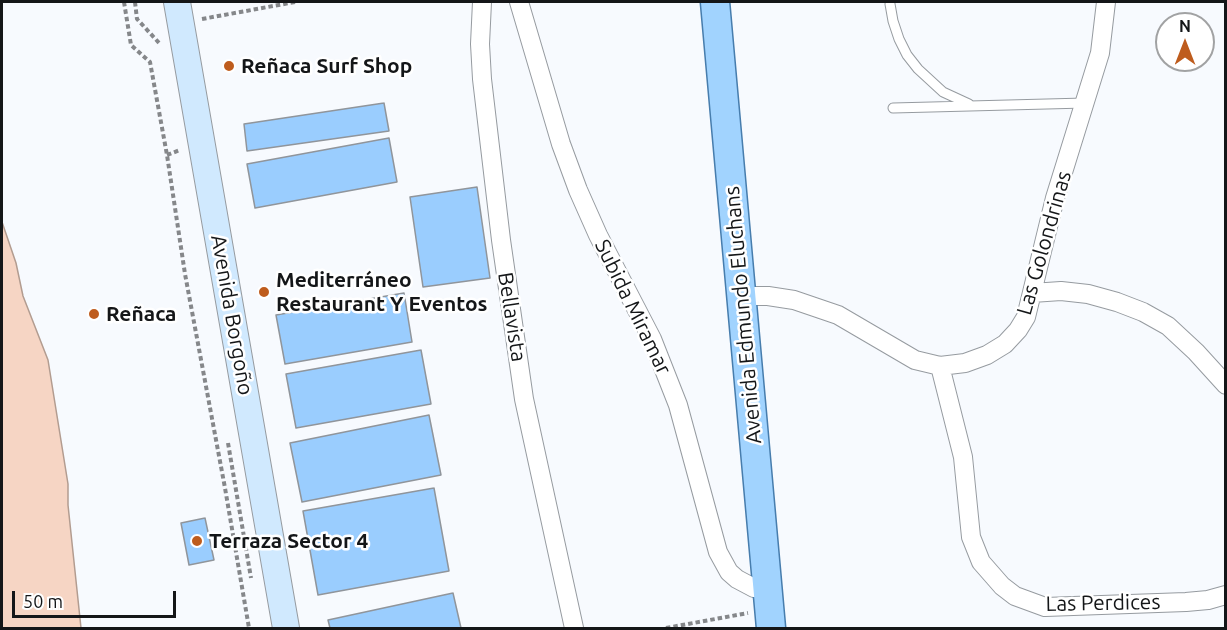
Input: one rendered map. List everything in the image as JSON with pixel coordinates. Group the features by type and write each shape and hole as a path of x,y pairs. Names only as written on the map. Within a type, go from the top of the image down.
{"main road":[{"name":"Avenida Edmundo Eluchans","path":"715,2 769,609"},
{"name":"Avenida Borgoño","path":"178,12 286,628"}],"street":[{"name":"Bellavista","path":"482,2 480,44 482,80 501,240 525,399 574,628"},
{"name":"Subida Miramar","path":"519,2 561,144 578,190 598,235 652,339 678,405 722,562 729,572 754,588 769,609"},
{"name":"Las Golondrinas","path":"741,296 768,296 794,300 838,315 915,360 940,366 965,363 1005,344 1026,317 1055,198 1100,53 1106,2"},
{"path":"1032,293 1061,291 1088,294 1143,312 1168,326 1226,385"},
{"name":"Las Perdices","path":"940,366 963,457 971,537 981,562 1002,586 1015,596 1045,607 1186,602 1226,595"}],"lane":[{"path":"890,3 899,39 907,55 918,69 943,92 974,106"},
{"path":"893,108 1085,103"}],"path":[{"path":"124,2 131,45 150,62 185,274 249,628"},
{"path":"178,12 295,2"},
{"path":"666,628 769,609"}],"shaded area":[{"path":"2,222 16,263 23,296 48,360 68,484 68,505 81,628 2,628"}],"building":[{"path":"384,103 389,131 247,151 244,124"},
{"path":"389,138 397,182 255,208 247,164"},
{"path":"477,187 490,278 423,287 410,197"},
{"path":"404,293 412,342 285,364 276,315"},
{"path":"421,350 431,404 296,428 286,374"},
{"path":"429,415 441,475 302,502 290,443"},
{"path":"434,488 449,571 318,595 303,511"},
{"name":"Terraza Sector 4","path":"205,518 214,560 189,565 181,523"},
{"path":"453,593 461,628 330,628 328,620"}],"place":[{"name":"Reñaca Surf Shop","path":"229,66"},
{"name":"Mediterráneo Restaurant Y Eventos","path":"264,292"},
{"name":"Reñaca","path":"94,314"},
{"name":"Terraza Sector 4","path":"197,541"}]}
